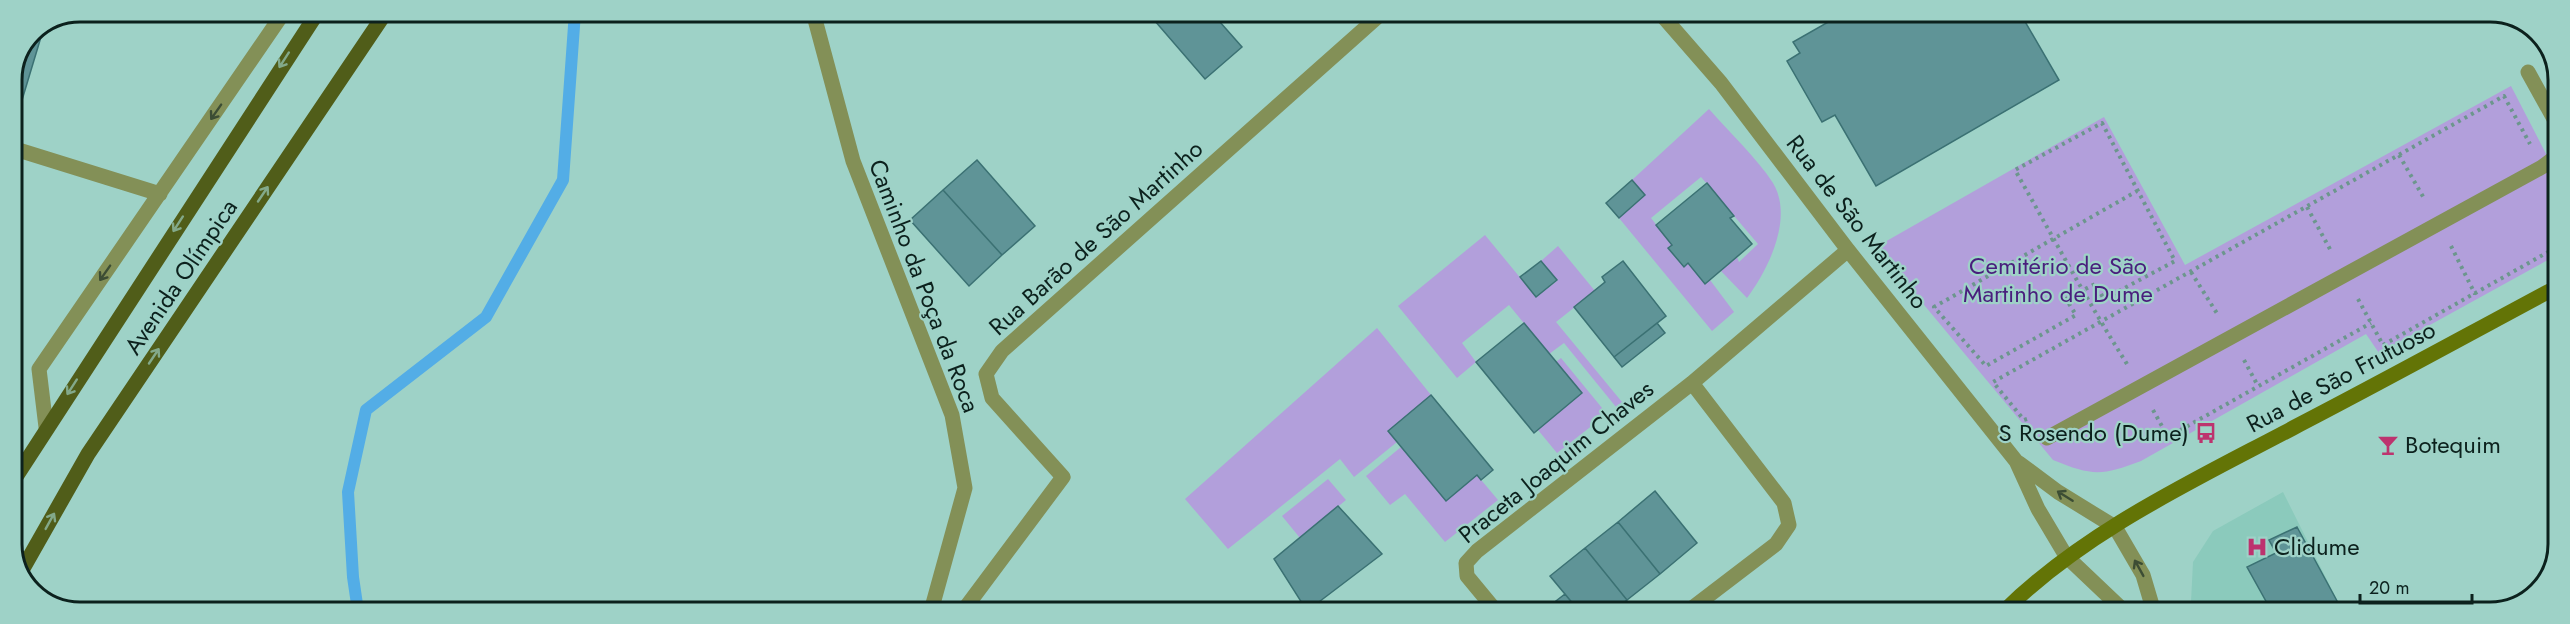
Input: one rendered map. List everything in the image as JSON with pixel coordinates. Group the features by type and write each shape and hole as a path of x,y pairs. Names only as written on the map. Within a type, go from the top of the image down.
{"main road":[{"name":"Avenida Olímpica","path":"23,465 311,22"},
{"name":"Avenida Olímpica","path":"26,563 88,454 379,22"}],"street":[{"path":"46,427 39,369 277,22"},
{"name":"Caminho da Poça da Roca","path":"816,22 853,161 952,415 965,488 934,602"},
{"name":"Rua Barão de São Martinho","path":"970,602 1063,477 992,398 986,374 1002,351 1372,22"},
{"name":"Rua de São Martinho","path":"1668,22 1721,83 1848,250 2016,461 2038,509 2066,556 2114,602"},
{"path":"2529,72 2547,106"},
{"path":"22,151 160,194"},
{"path":"2047,438 2547,163"},
{"name":"Praceta Joaquim Chaves","path":"1489,602 1467,576 1466,563 1477,551 1692,383 1848,250"},
{"name":"Rua de São Frutuoso","path":"2014,602 2066,556 2115,527 2220,466 2547,292"},
{"name":"Praceta Joaquim Chaves","path":"1692,383 1784,503 1789,525 1776,544 1700,602"},
{"name":"Rua de São Martinho","path":"2016,461 2058,492 2115,527"},
{"path":"2115,527 2143,575 2151,602"}],"path":[{"path":"2047,438 2031,417 2024,420 1993,382 2504,96 2542,167"},
{"path":"2099,320 2081,292 2053,238 2015,170 2102,123 2175,261 2104,299 2095,284 2081,292 2066,299 2076,315 1986,366 1934,308 2053,238 2137,191"},
{"path":"2383,345 2547,252"},
{"path":"2168,437 2371,323"}],"shaded area":[{"name":"Clidume","path":"2283,492 2338,602 2191,602 2193,562 2213,531"}],"green space":[{"name":"Cemitério de São Martinho de Dume","path":"2511,86 2547,156 2547,260 2379,353 2366,334 2141,461 2106,471 2078,469 2053,460 1876,247 2104,117 2185,265"},
{"path":"1709,109 1773,183 1779,197 1781,212 1780,227 1770,259 1747,298 1721,271 1737,257 1739,262 1758,244 1701,177 1651,218 1672,245 1668,248 1683,266 1688,263 1705,284 1710,280 1734,312 1712,331 1619,218 1645,195 1632,180"},
{"path":"1485,235 1536,297 1557,281 1541,261 1558,246 1595,291 1556,322 1622,402 1616,407 1564,343 1549,354 1509,305 1462,343 1476,362 1457,378 1398,306"},
{"path":"1377,328 1431,395 1389,431 1397,442 1354,477 1340,459 1228,549 1185,499"},
{"path":"1561,358 1607,414 1557,453 1538,430 1582,393 1556,362"},
{"path":"1401,447 1446,501 1477,475 1498,500 1445,542 1405,494 1390,505 1366,476"},
{"path":"1328,479 1346,500 1300,538 1282,516"}],"building":[{"path":"1156,22 1220,22 1242,47 1205,79"},
{"path":"1828,22 2025,22 2059,80 1876,186 1835,115 1822,122 1787,61 1800,53 1793,42"},
{"path":"41,38 22,100 22,80 27,58"},
{"path":"977,160 1035,226 1002,255 943,190"},
{"path":"1632,180 1645,195 1619,218 1606,203"},
{"path":"1707,183 1734,216 1730,218 1752,244 1705,284 1688,263 1684,267 1668,248 1672,245 1656,225"},
{"path":"943,190 1002,255 969,286 910,220"},
{"path":"1541,261 1557,280 1536,297 1520,277"},
{"path":"1623,261 1666,316 1614,357 1574,307 1605,282 1602,277"},
{"path":"1524,323 1582,393 1534,433 1476,362"},
{"path":"1657,323 1665,333 1622,367 1614,357"},
{"path":"1431,395 1493,470 1481,480 1477,475 1446,501 1388,431"},
{"path":"1655,491 1697,543 1660,574 1618,522"},
{"path":"1338,506 1382,554 1319,602 1301,602 1274,559"},
{"path":"1618,522 1660,574 1627,600 1585,548"},
{"path":"2297,527 2338,602 2266,602 2247,567 2276,553 2269,540"},
{"path":"1585,548 1627,600 1624,602 1572,602 1550,576"},
{"path":"1565,594 1572,602 1555,602"}],"waterway":[{"path":"357,602 348,492 366,410 486,317 563,180 574,22"}],"place":[{"name":"S Rosendo (Dume)","path":"2206,433"},
{"name":"Botequim","path":"2388,445"},
{"name":"Clidume","path":"2257,547"}]}
